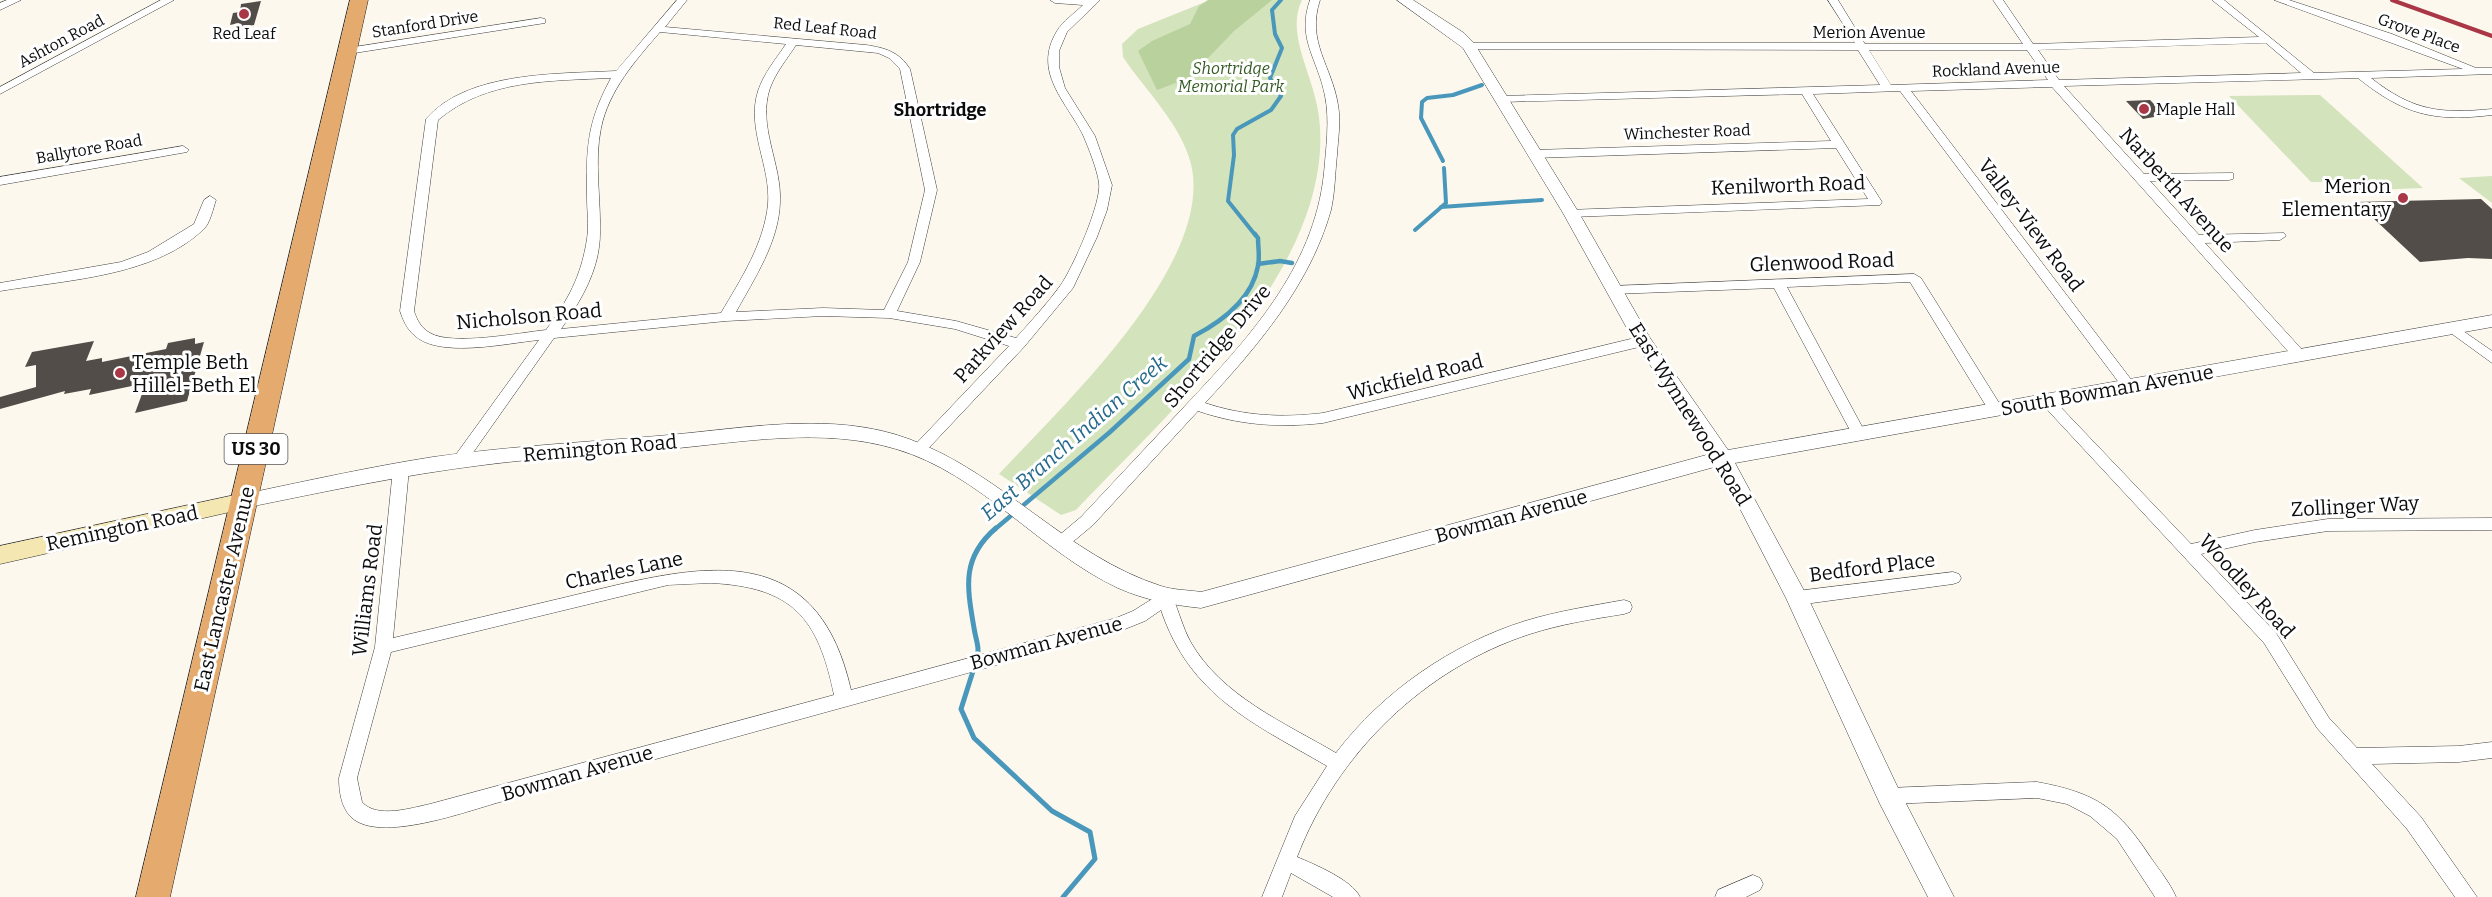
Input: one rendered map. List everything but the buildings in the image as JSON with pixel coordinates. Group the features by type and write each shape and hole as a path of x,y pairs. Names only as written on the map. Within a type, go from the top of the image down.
{"highway":[{"name":"East Lancaster Avenue","path":"153,897 358,0"}],"main road":[{"name":"Remington Road","path":"0,555 244,501"}],"street":[{"path":"0,8 16,0"},
{"name":"Ashton Road","path":"0,91 169,0"},
{"path":"460,460 576,298 590,257 594,236 592,157 595,128 605,99 619,74 682,0"},
{"path":"1055,0 1092,2"},
{"name":"Shortridge Drive","path":"1063,541 1086,521 1248,345 1283,301 1308,252 1326,202 1333,108 1324,75 1312,47 1307,15 1315,0"},
{"name":"East Wynnewood Road","path":"1404,0 1459,36 1469,46 1571,213 1643,341 1722,458 1797,598 1889,796 1941,897"},
{"path":"1833,0 1888,89"},
{"name":"Narberth Avenue","path":"1998,0 2056,84 2300,356"},
{"path":"2217,0 2311,76"},
{"name":"Grove Place","path":"2279,0 2486,71"},
{"name":"Parkview Road","path":"919,449 1019,344 1068,285 1101,210 1106,185 1098,158 1089,136 1059,87 1054,67 1054,51 1062,31 1092,2"},
{"name":"Stanford Drive","path":"348,51 541,21"},
{"name":"Red Leaf Road","path":"658,29 885,51 900,58 905,69 931,190 914,262 889,314"},
{"name":"Merion Avenue","path":"1469,46 2029,47 2269,40"},
{"path":"726,317 750,273 767,234 774,203 772,174 762,126 762,97 793,42"},
{"name":"Rockland Avenue","path":"1501,99 2486,71"},
{"name":"Nicholson Road","path":"619,74 544,79 486,89 450,104 432,119 407,311 412,326 421,335 453,344 726,317 823,312 889,314 956,325 1019,344"},
{"path":"2361,75 2388,97 2422,112 2455,117 2492,112"},
{"name":"Valley-View Road","path":"1904,88 2128,385"},
{"name":"Kenilworth Road","path":"1571,213 1876,202 1806,92"},
{"name":"Winchester Road","path":"1534,154 1840,144"},
{"name":"Ballytore Road","path":"3,181 183,150"},
{"path":"2140,178 2229,176"},
{"path":"0,193 3,181"},
{"path":"0,287 124,266 153,255 200,226 210,200"},
{"path":"2197,240 2280,236"},
{"name":"Glenwood Road","path":"1613,290 1914,278 1996,410"},
{"path":"1778,283 1858,434"},
{"name":"South Bowman Avenue","path":"1722,458 2492,321"},
{"path":"2453,328 2492,358"},
{"name":"Wickfield Road","path":"1195,405 1246,421 1306,422 1343,415 1643,341"},
{"name":"Woodley Road","path":"2046,400 2276,646 2323,723 2414,823 2468,897"},
{"name":"Remington Road","path":"244,501 401,469 460,460 804,432 866,436 919,449 962,470 1123,581 1165,598"},
{"name":"Bowman Avenue","path":"364,816 378,819 419,815 1120,624 1139,616 1165,598 1184,601 1216,597 1722,458"},
{"name":"Williams Road","path":"364,816 350,799 348,778 384,647 401,469"},
{"name":"Zollinger Way","path":"2187,551 2255,536 2328,525 2492,524"},
{"name":"Charles Lane","path":"384,647 668,579 731,576 761,582 787,593 805,608 822,629 836,663 844,698"},
{"name":"Bedford Place","path":"1797,598 1953,578"},
{"path":"1165,598 1176,630 1188,652 1211,681 1248,710 1338,763"},
{"path":"1272,897 1306,813 1338,763 1372,723 1412,688 1485,644 1547,622 1624,607"},
{"path":"2355,756 2492,750"},
{"path":"1889,796 2037,790 2070,796 2097,810 2124,833 2166,897"},
{"path":"1286,861 1315,874 1350,897"},
{"path":"1725,897 1753,884"}],"green space":[{"path":"1208,0 1272,0 1234,31 1189,78 1157,90 1138,51 1152,41 1190,24 1199,6"},
{"name":"Shortridge Memorial Park","path":"1210,0 1302,0 1298,12 1298,36 1317,104 1320,131 1320,151 1311,202 1291,252 1263,300 1228,346 1190,391 1076,510 1061,515 999,474 1059,411 1128,331 1157,288 1180,245 1192,203 1191,164 1186,149 1171,121 1123,57 1122,44 1138,29"},
{"path":"2320,95 2423,188 2349,191 2340,182 2311,182 2229,96"},
{"path":"2492,176 2492,203 2459,178"}],"waterway":[{"name":"East Branch Indian Creek","path":"1256,236 1228,201 1234,155 1233,135 1237,129 1271,110 1281,96 1270,78 1282,48 1275,34 1272,10 1281,0"},
{"path":"1443,161 1421,118 1422,102 1427,98 1453,95 1482,85"},
{"path":"1441,207 1446,203 1444,168"},
{"path":"1441,207 1542,200"},
{"path":"1415,230 1441,207"},
{"name":"East Branch Indian Creek","path":"1255,234 1258,238 1258,264"},
{"path":"1258,264 1280,261 1292,263"},
{"name":"East Branch Indian Creek","path":"994,530 1110,432 1189,359 1194,336 1215,324 1234,308 1249,289 1255,278 1258,264"},
{"name":"East Branch Indian Creek","path":"977,660 978,648 970,599 969,574 977,551 994,530"},
{"name":"East Branch Indian Creek","path":"974,668 961,709 974,738 1052,811 1090,832 1095,859 1063,897"}],"railway":[{"path":"2392,0 2492,36"}],"place":[{"name":"Red Leaf","path":"244,14"},
{"name":"Maple Hall","path":"2144,109"},
{"name":"Merion Elementary","path":"2403,198"},
{"name":"Temple Beth Hillel-Beth El","path":"120,373"}],"district":[{"name":"Shortridge","path":"940,110"}]}
